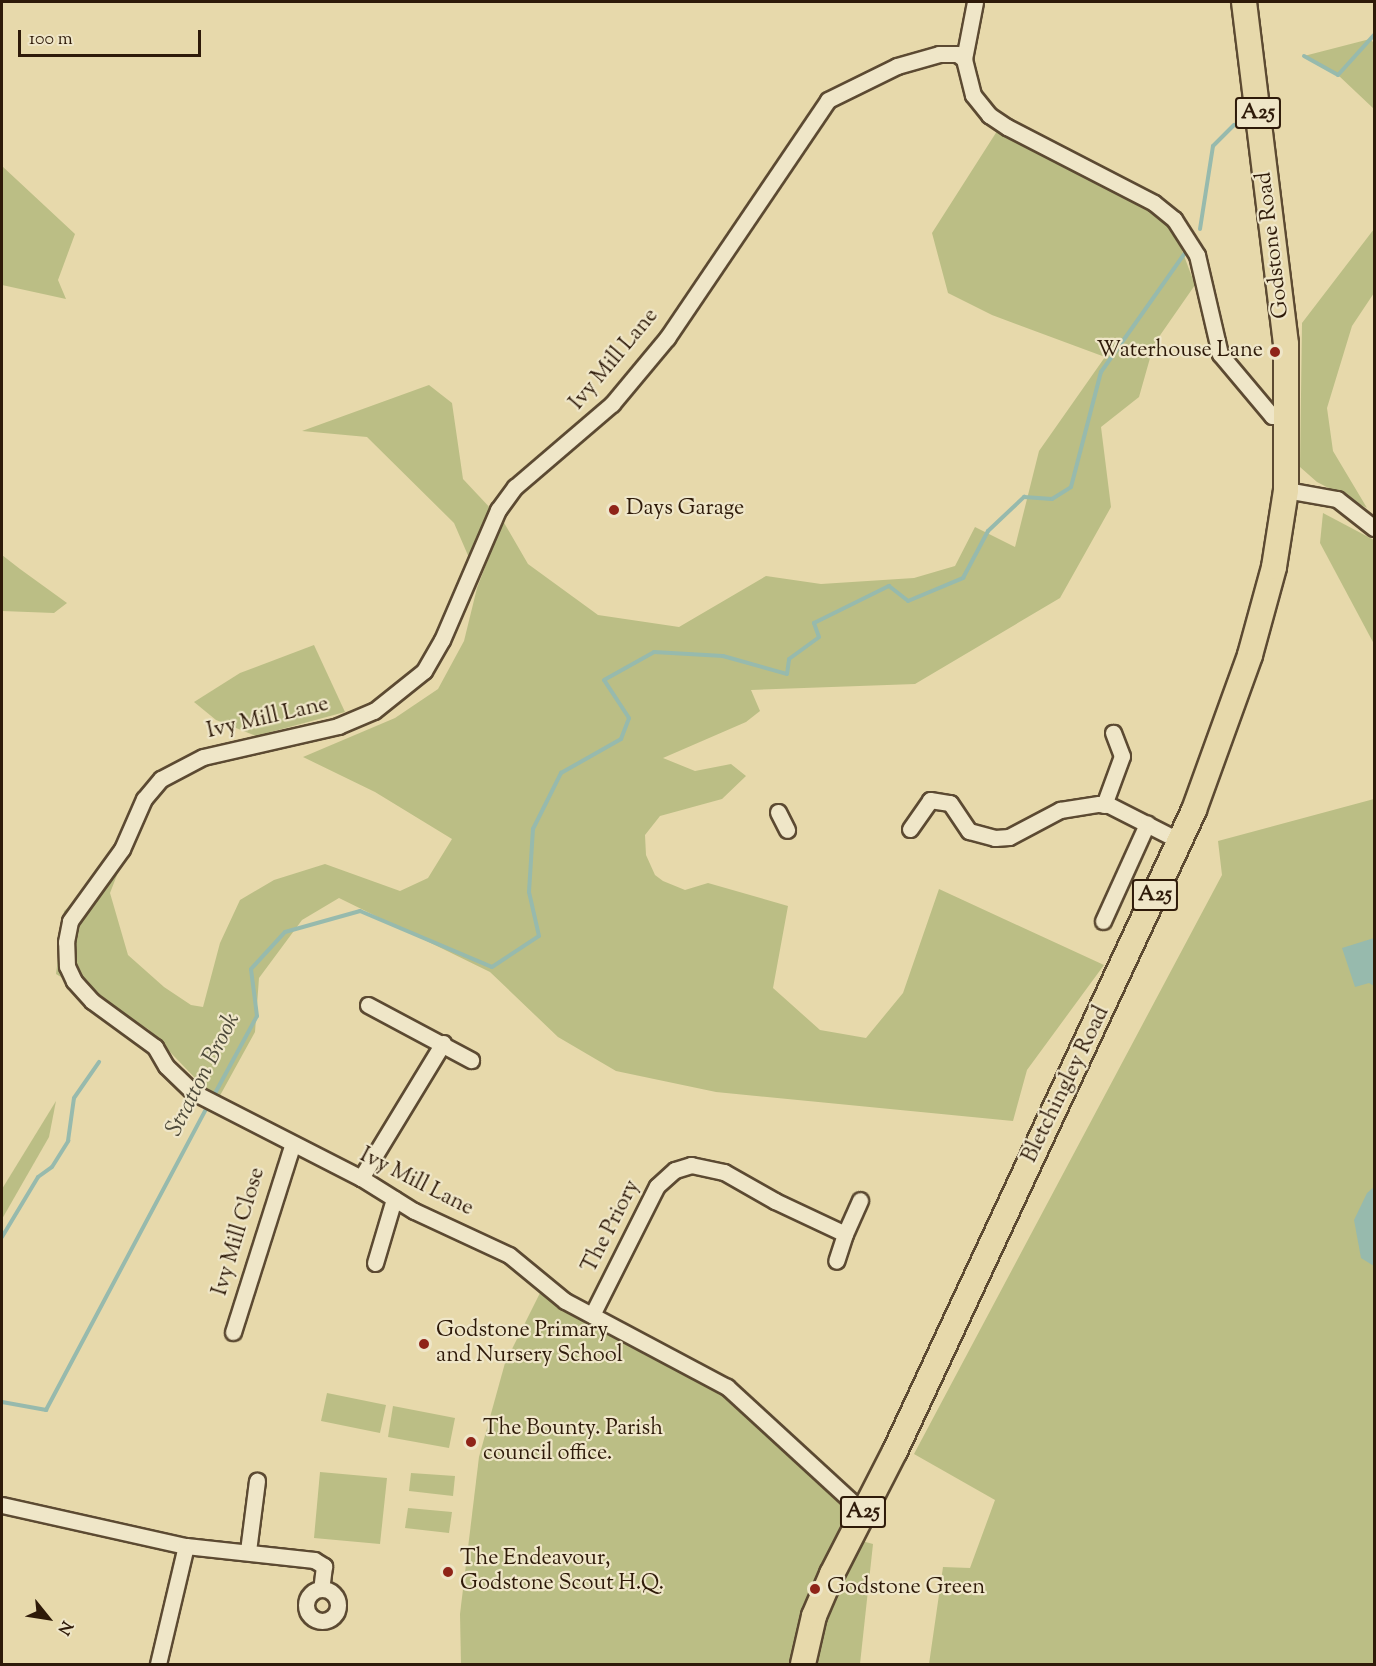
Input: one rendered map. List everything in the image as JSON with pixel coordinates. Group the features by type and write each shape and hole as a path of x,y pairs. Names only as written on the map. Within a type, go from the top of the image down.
{"main road":[{"name":"Godstone Road","path":"1244,2 1286,344 1286,490"},
{"name":"Bletchingley Road","path":"803,1665 814,1616 863,1512 896,1451 1180,841 1250,656 1274,567 1286,490"}],"street":[{"path":"975,2 964,59 974,94 989,115 1154,203 1174,219 1197,255 1220,354 1272,416 1287,416"},
{"name":"Ivy Mill Lane","path":"863,1512 727,1387 548,1290 509,1255 394,1199 361,1178 292,1146 210,1103 183,1084 155,1047 92,1001 74,981 68,966 66,942 70,921 122,849 144,799 160,779 203,757 338,726 374,711 401,693 424,671 442,640 498,510 515,487 612,404 667,338 828,100 897,66 939,54 957,54 964,59"},
{"path":"1286,490 1337,499 1374,528"},
{"path":"1104,805 1122,756 1113,733"},
{"path":"910,829 930,800 950,803 969,831 995,838 1009,837 1060,810 1104,805 1180,841"},
{"path":"778,812 787,830"},
{"path":"1103,921 1147,824"},
{"path":"368,1005 443,1043 471,1060"},
{"path":"361,1178 443,1043"},
{"name":"Ivy Mill Close","path":"233,1332 292,1146"},
{"name":"The Priory","path":"591,1315 657,1186 675,1170 709,1166 845,1234"},
{"path":"375,1263 394,1199"},
{"path":"836,1261 860,1200"},
{"path":"248,1551 257,1481"},
{"path":"2,1505 186,1546 314,1560 324,1566 321,1589"},
{"path":"158,1665 186,1546"}],"green space":[{"path":"1370,39 1374,43 1374,109 1338,75 1304,56"},
{"path":"999,128 1133,197 1174,229 1195,285 1154,344 1139,397 1101,427 1111,507 1060,598 915,684 751,690 760,711 746,722 663,758 695,771 731,764 746,776 722,799 660,816 645,835 646,855 655,875 663,881 685,890 708,883 788,906 773,988 820,1030 866,1038 903,993 939,889 1104,965 1027,1070 1013,1121 716,1092 616,1071 558,1037 490,972 339,898 302,920 259,978 255,1032 217,1101 148,1029 56,974 64,911 124,857 110,893 128,955 164,987 191,1005 203,1007 220,943 240,900 274,880 325,864 400,891 428,878 452,839 375,792 303,757 395,718 438,689 464,641 477,588 503,521 528,564 598,615 679,627 766,576 821,584 914,578 955,566 975,527 1015,547 1039,451 1105,357 992,315 948,293 932,233"},
{"path":"2,166 75,234 58,280 66,299 2,285"},
{"path":"1374,229 1374,293 1352,326 1327,408 1333,451 1367,508 1317,482 1300,467 1302,323"},
{"path":"429,385 452,403 463,479 493,511 470,560 454,523 367,437 302,431"},
{"path":"1323,513 1374,540 1374,644 1320,543"},
{"path":"2,555 67,603 54,613 2,611"},
{"path":"314,645 345,712 256,736 216,720 194,702 240,673"},
{"path":"1374,799 1374,1664 929,1664 943,1567 970,1568 995,1500 914,1454 1222,875 1218,841"},
{"path":"56,1101 49,1137 2,1219 2,1189"},
{"path":"542,1289 713,1383 840,1499 847,1514 841,1535 792,1664 461,1664 460,1614 479,1457 505,1363"},
{"path":"327,1393 386,1405 380,1433 321,1421"},
{"path":"393,1406 455,1418 449,1448 388,1437"},
{"path":"320,1472 387,1478 380,1544 314,1538"},
{"path":"411,1473 455,1476 453,1496 409,1491"},
{"path":"408,1508 452,1512 449,1533 405,1528"},
{"path":"858,1540 873,1544 860,1664 813,1664 818,1630"}],"shaded area":[{"path":"1374,938 1374,986 1369,983 1355,987 1342,948"},
{"path":"1374,1187 1374,1266 1361,1258 1354,1220 1367,1193"}],"waterway":[{"name":"Stratton Brook","path":"1304,56 1338,75 1374,35"},
{"name":"Stratton Brook","path":"1200,229 1213,146 1234,125"},
{"name":"Stratton Brook","path":"213,1097 257,1016 251,969 285,932 360,911 492,967 539,936 529,892 533,829 561,773 621,739 629,718 604,680 654,652 723,656 787,674 789,659 819,637 814,623 889,586 908,601 963,578 988,531 1024,497 1052,499 1071,487 1101,372 1185,253"},
{"path":"2,1237 38,1177 52,1167 68,1141 74,1098 99,1062"},
{"name":"Stratton Brook","path":"2,1402 46,1410 209,1104"}],"place":[{"name":"Waterhouse Lane","path":"1275,352"},
{"name":"Days Garage","path":"614,510"},
{"name":"Godstone Primary and Nursery School","path":"424,1344"},
{"name":"The Bounty. Parish council office.","path":"471,1442"},
{"name":"The Endeavour, Godstone Scout H.Q.","path":"448,1572"},
{"name":"Godstone Green","path":"815,1589"}]}
